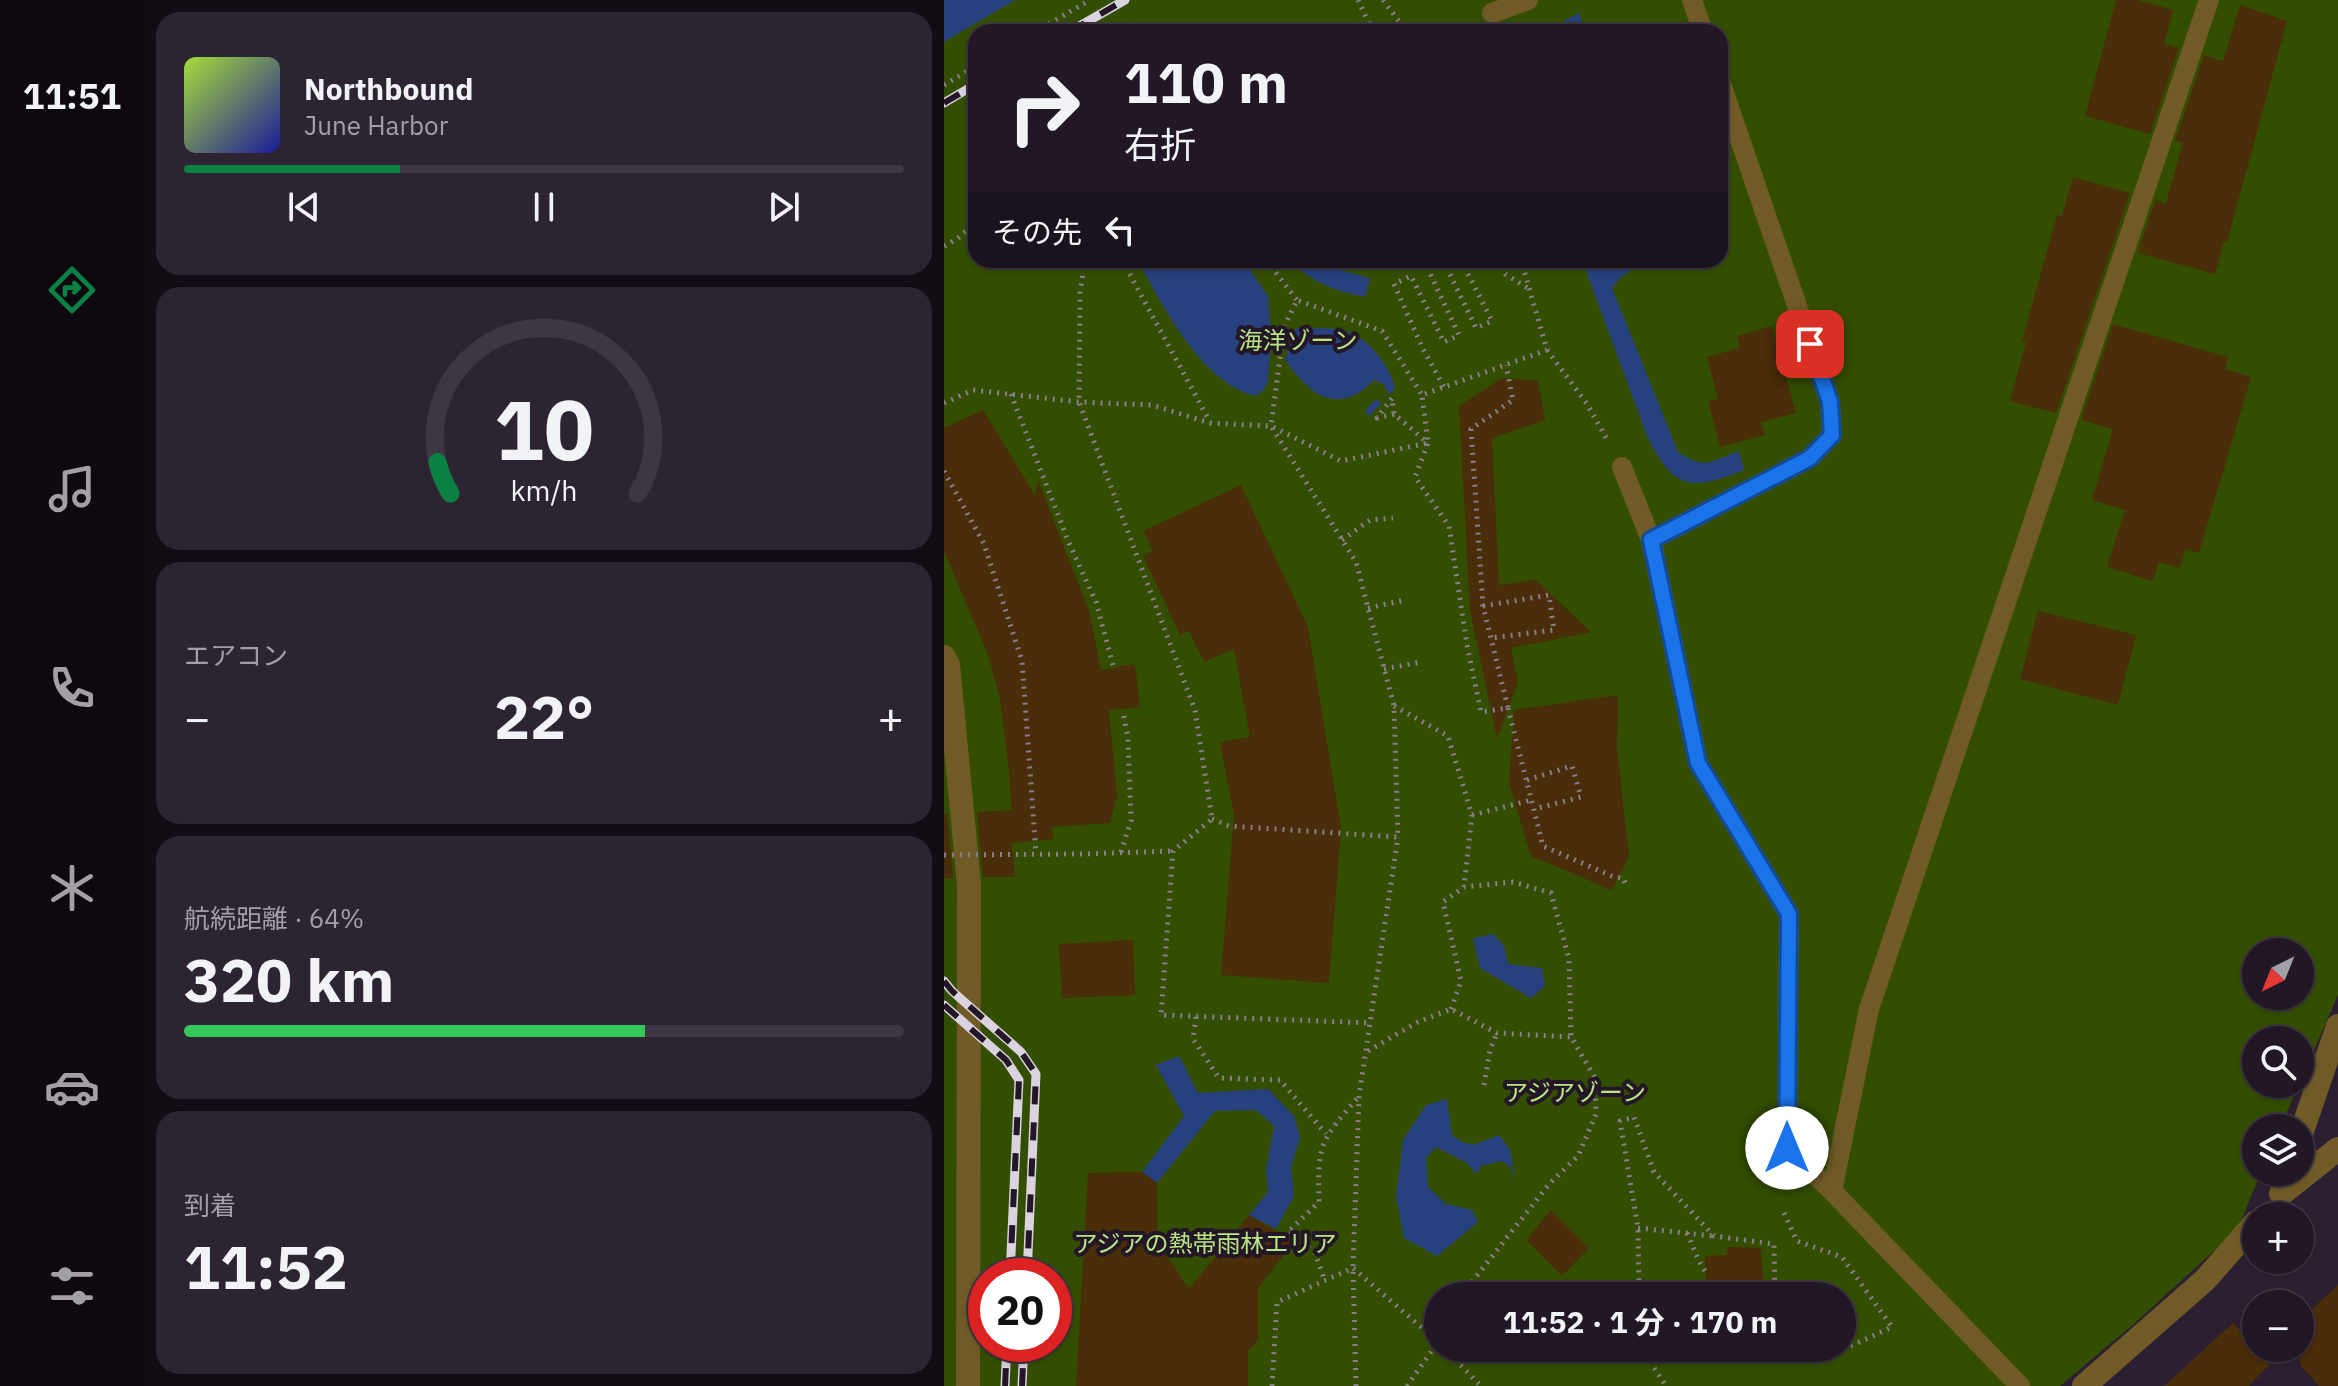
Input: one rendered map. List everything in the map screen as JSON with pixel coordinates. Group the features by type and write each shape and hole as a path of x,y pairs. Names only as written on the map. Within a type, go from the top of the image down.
{"street":[{"path":"944,657 948,665 969,884 968,1386"},
{"path":"2308,1114 2338,1026"},
{"path":"2314,1164 2338,1149"},
{"path":"2084,1386 2205,1280 2242,1238"}],"lane":[{"path":"1492,13 1528,0"},
{"path":"1692,0 1700,24"},
{"path":"1832,1191 1869,1009 2209,0"},
{"path":"1651,540 1810,458 1832,435 1830,402 1728,104"},
{"path":"1622,467 1651,540 1698,763 1789,914 1787,1148 2020,1386"}],"path":[{"path":"1049,24 1090,0"},
{"path":"1358,0 1369,24"},
{"path":"1383,0 1401,24"},
{"path":"944,85 968,71"},
{"path":"944,246 968,229"},
{"path":"1084,268 1080,293 1079,402 1195,710 1212,819"},
{"path":"1126,268 1210,423"},
{"path":"1272,268 1297,300 1382,331 1422,395 1428,443 1415,477 1449,526 1467,645 1481,712 1508,708"},
{"path":"1427,268 1459,335 1444,342 1411,276 1394,284 1444,387"},
{"path":"1446,268 1476,328 1492,321 1465,268"},
{"path":"1502,268 1505,274 1530,289"},
{"path":"1523,268 1547,350 1587,404 1622,467"},
{"path":"1297,300 1284,327 1271,426 1356,562 1394,706 1398,837 1359,1096 1353,1268 1356,1386"},
{"path":"1422,395 1547,350"},
{"path":"1506,365 1513,400 1471,429 1483,606 1490,638 1543,846 1614,877 1623,878 1626,885"},
{"path":"944,403 973,390 1079,402 1152,405 1210,423 1271,426 1341,461 1428,443"},
{"path":"1011,394 1069,543 1096,602 1113,665"},
{"path":"1394,414 1428,443"},
{"path":"944,471 984,544 1022,661 1036,854"},
{"path":"1342,540 1370,520 1393,518"},
{"path":"1483,606 1549,595 1554,630 1490,638"},
{"path":"1368,608 1405,600"},
{"path":"1384,669 1421,662"},
{"path":"1394,706 1448,736 1472,815 1464,887"},
{"path":"1121,852 1131,821 1128,739 1123,712"},
{"path":"1527,780 1572,766 1581,797 1534,809"},
{"path":"1472,815 1532,800"},
{"path":"1212,819 1229,826 1398,837"},
{"path":"944,855 1173,851 1212,819"},
{"path":"1173,851 1161,1015 1372,1023"},
{"path":"1367,1051 1418,1022 1451,1009 1461,981 1443,902 1464,887 1513,882 1551,893 1569,959 1571,1037 1595,1078 1596,1114 1578,1156 1549,1184 1472,1282"},
{"path":"1451,1009 1497,1033 1571,1037"},
{"path":"1196,1017 1193,1039 1219,1078 1280,1080 1326,1134"},
{"path":"1484,1085 1490,1050 1497,1033"},
{"path":"1325,1281 1315,1253 1287,1233 1319,1202 1318,1160 1326,1134 1359,1096"},
{"path":"1639,1282 1638,1228 1620,1121 1634,1117 1654,1172 1714,1236"},
{"path":"1784,1213 1797,1241 1842,1257 1892,1327 1856,1344"},
{"path":"1638,1228 1774,1244 1775,1282"},
{"path":"1687,1232 1695,1256 1705,1271"},
{"path":"1272,1386 1277,1302 1353,1268"},
{"path":"1353,1268 1424,1330"},
{"path":"1407,1386 1424,1362"},
{"path":"1458,1362 1481,1386"},
{"path":"1650,1362 1666,1386"}],"green space":[{"path":"944,0 2338,0 2338,995 2314,1050 2314,1026 2242,1026 2242,1098 2293,1098 2286,1114 2242,1114 2242,1186 2255,1186 2249,1202 2242,1202 2242,1219 2238,1229 2060,1386 944,1386"}],"water":[{"path":"944,0 1015,0 974,24 968,24 968,28 944,42"},
{"path":"1579,13 1582,24 1559,24"},
{"path":"1142,268 1249,268 1268,296 1271,339 1268,381 1263,391 1255,396 1218,376 1186,340"},
{"path":"1299,268 1333,268 1370,278 1365,297 1344,292"},
{"path":"1585,268 1633,268 1612,288 1678,452 1695,461 1708,462 1739,451 1744,470 1710,481 1686,482 1666,467 1647,436"},
{"path":"1296,328 1336,329 1359,338 1383,361 1395,389 1369,416 1365,411 1376,399 1381,403 1390,393 1385,385 1374,380 1348,398 1325,397 1314,391 1285,359"},
{"path":"1493,934 1504,946 1508,964 1542,968 1545,986 1531,998 1480,968 1473,938"},
{"path":"1179,1056 1198,1093 1268,1089 1294,1116 1300,1138 1291,1167 1294,1196 1276,1229 1249,1215 1268,1192 1266,1170 1274,1126 1256,1110 1215,1111 1157,1183 1142,1172 1184,1116 1156,1065"},
{"path":"1447,1099 1452,1135 1470,1144 1499,1135 1510,1150 1515,1180 1510,1166 1501,1161 1481,1166 1476,1174 1467,1163 1436,1147 1426,1158 1428,1187 1446,1204 1472,1210 1478,1222 1437,1256 1404,1238 1396,1197 1403,1140 1426,1105"}],"building":[{"path":"2116,0 2137,0 2173,10 2164,44 2179,48 2150,134 2085,116"},
{"path":"2240,5 2287,21 2227,242 2224,241 2215,274 2138,253 2155,200 2166,203 2183,143 2175,141 2204,55 2223,61"},
{"path":"2073,177 2130,193 2056,413 2010,401 2026,342 2022,341 2057,215 2062,216"},
{"path":"2113,324 2228,357 2225,369 2251,377 2199,553 2185,549 2180,568 2159,562 2153,581 2107,567 2125,510 2092,500 2113,429 2081,420"},
{"path":"1772,326 1796,413 1761,422 1765,435 1720,447 1708,401 1718,399 1707,357 1740,348 1737,336"},
{"path":"1502,378 1538,381 1545,420 1492,438 1499,585 1536,580 1591,632 1511,648 1518,683 1497,739 1470,610 1459,406"},
{"path":"983,410 1035,495 1038,480 1089,611 1101,670 1135,664 1140,707 1109,710 1117,796 1110,823 1052,827 1053,839 1012,843 1015,877 983,877 977,812 1012,810 1008,762 1000,699 988,655 944,551 944,428"},
{"path":"1241,485 1308,627 1341,828 1329,983 1221,975 1234,815 1220,742 1250,737 1234,649 1204,662 1189,631 1180,635 1143,556 1153,551 1143,531"},
{"path":"2038,611 2136,635 2118,705 2020,679"},
{"path":"1618,695 1617,748 1629,856 1612,890 1531,856 1509,783 1514,710"},
{"path":"944,814 947,814 953,878 944,878"},
{"path":"1133,940 1135,995 1062,998 1059,944"},
{"path":"1142,1172 1157,1183 1158,1242 1189,1289 1249,1215 1294,1242 1258,1288 1258,1340 1248,1351 1248,1386 1076,1386 1088,1173"},
{"path":"1551,1210 1589,1248 1562,1276 1526,1240"},
{"path":"1727,1247 1761,1248 1763,1282 1706,1282 1705,1256 1728,1255"},
{"path":"2338,1285 2338,1386 2319,1386 2300,1365 2300,1362 2314,1362 2314,1307"},
{"path":"2233,1323 2242,1332 2242,1362 2272,1362 2249,1386 2164,1386"}],"railway":[{"path":"1083,24 1125,0"},
{"path":"944,103 968,89"},
{"path":"944,981 1021,1052 1036,1074 1028,1258"},
{"path":"944,1005 1006,1060 1019,1080 1011,1258"},
{"path":"1005,1386 1006,1362"},
{"path":"1022,1386 1023,1362"}],"route":[{"path":"1787,1148 1789,914 1698,763 1651,540 1810,458 1832,435 1830,402 1810,344"}],"park label":[{"name":"海洋ゾーン","path":"1298,340"},
{"name":"アジアゾーン","path":"1575,1092"},
{"name":"アジアの熱帯雨林エリア","path":"1205,1243"}]}
